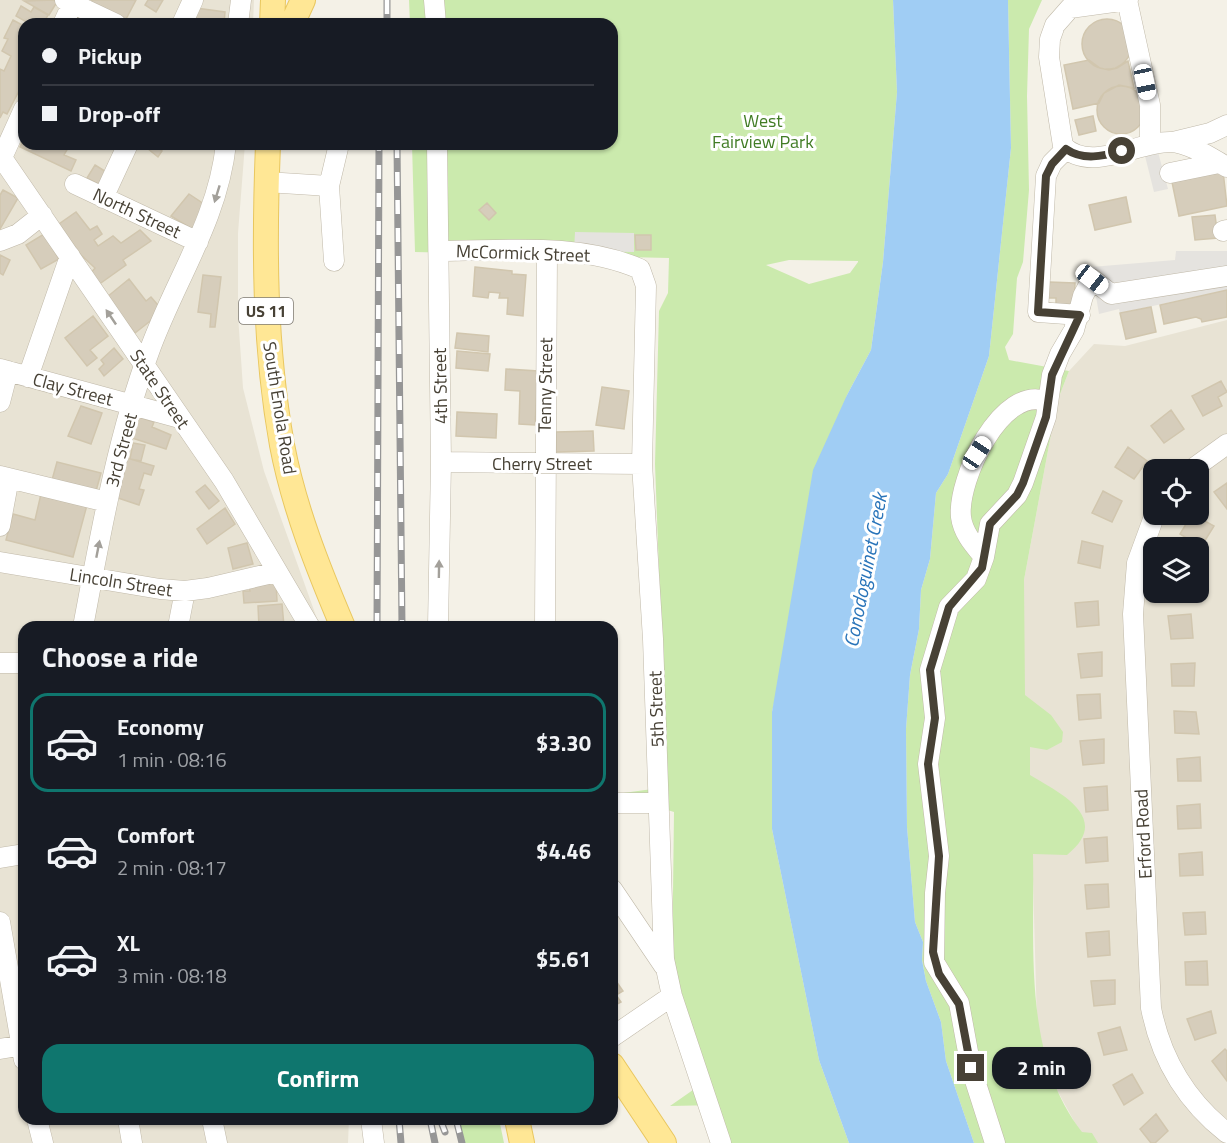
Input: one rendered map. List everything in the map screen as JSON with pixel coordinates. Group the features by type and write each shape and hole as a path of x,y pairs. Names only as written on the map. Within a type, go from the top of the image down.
{"main road":[{"path":"272,18 273,0"},
{"path":"295,18 303,0"},
{"name":"South Enola Road","path":"268,150 264,217 266,315 283,446 304,527 342,621"},
{"path":"618,1074 664,1143"},
{"path":"518,1125 522,1143"}],"street":[{"path":"185,18 193,0"},
{"path":"239,18 241,0"},
{"path":"434,0 436,18"},
{"path":"1150,144 1150,105 1128,0 1069,4 1054,25 1049,57 1061,142 1066,149 1082,156 1101,156 1210,133 1227,125"},
{"path":"65,18 71,1 104,18"},
{"path":"1,158 18,122"},
{"path":"1173,142 1223,165"},
{"path":"1066,149 1052,164 1046,176 1038,312 1080,315"},
{"path":"103,198 125,150"},
{"name":"3rd Street","path":"84,621 107,502 144,365 198,242 218,190 225,150"},
{"path":"334,261 329,186 338,150"},
{"name":"4th Street","path":"437,150 441,462 438,621"},
{"name":"State Street","path":"1,158 241,508 307,621"},
{"path":"1170,173 1223,165"},
{"path":"266,182 329,186"},
{"name":"North Street","path":"75,184 198,242"},
{"path":"0,241 18,234 42,215"},
{"name":"McCormick Street","path":"439,251 547,251 620,260 640,269"},
{"name":"Tenny Street","path":"545,621 547,251"},
{"path":"28,377 70,256"},
{"name":"5th Street","path":"640,269 646,286 642,465 653,639 661,921 666,968 672,996 721,1143"},
{"path":"995,1143 971,1068 959,1004 934,963 935,893 939,856 928,764 935,718 930,670 949,607 976,579 984,557 990,524 1017,495 1023,483 1046,417 1052,375 1080,315 1083,296 1092,279 1111,294 1227,276"},
{"path":"0,402 4,370"},
{"name":"Clay Street","path":"4,370 180,418"},
{"path":"984,557 970,539 961,519 961,503 970,466 1010,408 1029,398 1038,397 1048,402"},
{"path":"1206,459 1227,444"},
{"name":"Cherry Street","path":"441,462 642,465"},
{"path":"0,526 4,477 107,502"},
{"name":"Erford Road","path":"1151,525 1137,563 1133,614 1151,1008 1160,1044 1180,1084 1195,1104 1227,1133"},
{"name":"Lincoln Street","path":"0,562 185,591 278,572"},
{"path":"179,621 185,591"},
{"path":"0,663 18,663"},
{"path":"618,803 658,803"},
{"path":"0,858 18,855"},
{"path":"618,898 666,968"},
{"path":"0,922 18,1022"},
{"path":"618,1033 672,996"},
{"path":"0,1049 18,1050"},
{"path":"38,1125 43,1143"},
{"path":"129,1125 132,1143"},
{"path":"213,1125 217,1143"},
{"path":"372,1125 374,1143"}],"shaded area":[{"path":"0,0 254,0 253,18 18,18 18,150 245,150 238,233 238,315 243,388 264,471 318,621 18,621 18,1125 349,1125 348,1143 0,1143"},
{"path":"1158,152 1168,189 1154,192 1145,156"},
{"path":"575,232 634,233 634,252 574,251"},
{"path":"1176,251 1227,251 1227,290 1120,313 1119,309 1099,314 1091,267 1175,260"},
{"path":"1227,320 1227,1143 1086,1143 1057,1090 1044,1057 1037,1024 1031,806 1024,685 1024,580 1057,402 1069,371 1094,344 1125,346"}],"green space":[{"name":"West Fairview Park","path":"409,0 893,0 897,92 883,262 871,350 847,395 772,712 772,829 819,1060 849,1143 727,1143 717,1105 670,1106 703,1083 672,975 674,812 618,795 667,787 655,464 659,311 668,293 669,258 415,252 412,150 618,150 618,18 410,18","holes":["789,260 858,262 850,273 809,284 766,265"]},
{"path":"1008,0 1042,0 1029,29 1027,96 1029,190 1023,262 1017,278 1013,334 1005,347 1009,360 1069,371 1057,402 1024,580 1025,695 1051,715 1063,732 1062,742 1047,750 1030,747 1030,775 1067,798 1083,818 1085,829 1080,842 1067,855 1033,854 1036,999 1049,1069 1063,1102 1082,1132 1092,1133 1098,1143 974,1143 946,1061 941,1022 926,981 922,960 923,942 915,922 907,827 906,729 910,675 919,629 921,590 930,559 936,493 948,474 989,356 1011,148"},
{"path":"457,1125 500,1125 504,1143 462,1143"}],"water":[{"name":"Conodoguinet Creek","path":"893,0 1008,0 1011,148 989,356 948,474 936,493 930,559 921,590 919,629 910,675 906,729 907,827 915,922 923,942 922,960 926,981 941,1022 946,1061 974,1143 849,1143 819,1060 772,829 772,712 813,470 847,395 871,350 883,262 897,92"}],"building":[{"path":"54,0 57,2 49,15 24,1"},
{"path":"92,0 136,0 127,18 119,18 91,3"},
{"path":"148,0 163,0 156,12 145,5"},
{"path":"21,6 31,12 34,7 48,15 46,18 16,16"},
{"path":"196,8 225,12 224,18 194,18"},
{"path":"1107,19 1121,23 1128,30 1132,44 1128,58 1121,65 1107,69 1093,65 1086,58 1082,44 1086,30 1093,23"},
{"path":"13,20 18,23 18,93 7,114 3,112 0,118 0,69 4,71 11,56 2,51 8,39 4,38"},
{"path":"1089,60 1100,68 1109,70 1128,61 1134,88 1119,85 1104,93 1099,103 1073,109 1064,65"},
{"path":"1121,86 1138,93 1145,110 1138,127 1121,134 1104,127 1097,110 1104,93"},
{"path":"1093,116 1096,131 1079,135 1075,120"},
{"path":"26,150 67,150 64,155 76,160 71,171"},
{"path":"149,150 162,151 158,157"},
{"path":"95,165 108,173 100,185 87,178"},
{"path":"1223,171 1227,206 1179,216 1172,182"},
{"path":"3,190 18,198 0,229 0,195"},
{"path":"189,194 207,206 192,229 171,216"},
{"path":"1126,197 1131,222 1095,230 1089,205"},
{"path":"487,203 496,213 489,220 479,210"},
{"path":"76,212 90,230 97,226 102,234 94,240 98,246 113,236 121,243 140,230 151,241 123,260 126,265 98,285 90,274 95,268 80,254 59,224"},
{"path":"1215,215 1218,238 1195,240 1192,217"},
{"path":"44,234 59,259 41,269 26,245"},
{"path":"635,235 651,235 651,250 636,250"},
{"path":"0,255 10,260 3,275 0,273"},
{"path":"475,267 526,275 523,316 507,314 508,298 499,298 500,293 489,292 488,298 473,296"},
{"path":"203,275 221,277 215,327 210,327 211,314 198,312"},
{"path":"129,279 146,301 151,297 163,311 135,333 107,297"},
{"path":"1049,282 1075,283 1074,310 1056,309 1056,298 1048,298"},
{"path":"1227,290 1227,317 1202,322 1196,317 1164,324 1160,305"},
{"path":"1151,307 1156,332 1126,339 1120,313"},
{"path":"93,316 108,336 90,350 97,358 87,366 65,338"},
{"path":"457,333 489,336 488,352 455,348"},
{"path":"114,348 123,359 104,376 99,369 104,364 101,360"},
{"path":"457,351 490,354 488,371 456,368"},
{"path":"506,369 538,371 535,425 519,424 520,391 505,390"},
{"path":"1221,381 1227,392 1218,397 1222,406 1203,416 1192,396"},
{"path":"602,387 629,391 624,429 596,425"},
{"path":"81,406 102,413 91,444 68,436"},
{"path":"1171,410 1184,429 1164,443 1151,426"},
{"path":"457,412 497,414 496,438 456,436"},
{"path":"136,416 154,422 152,427 171,435 166,449 129,437"},
{"path":"593,431 594,451 556,452 556,432"},
{"path":"133,443 145,445 141,461 130,459"},
{"path":"1128,447 1144,459 1143,467 1134,479 1115,467"},
{"path":"127,458 154,466 151,475 144,473 139,489 144,490 139,505 115,497"},
{"path":"57,462 101,473 96,491 52,480"},
{"path":"1227,483 1227,509 1214,492"},
{"path":"205,485 219,501 209,509 196,492"},
{"path":"1103,491 1122,501 1112,522 1092,513"},
{"path":"41,494 87,505 73,557 6,540 13,514 35,520"},
{"path":"225,508 235,524 207,544 197,529"},
{"path":"1209,523 1214,526 1207,537 1185,537 1180,534 1185,525"},
{"path":"1082,541 1103,546 1100,568 1078,563"},
{"path":"247,543 253,564 233,569 228,548"},
{"path":"276,582 277,601 244,603 243,591 250,591 249,583"},
{"path":"1098,601 1099,625 1077,627 1075,603"},
{"path":"282,604 284,621 259,621 258,606"},
{"path":"1191,614 1193,638 1171,639 1168,616"},
{"path":"1102,652 1102,676 1081,678 1078,654"},
{"path":"1195,663 1194,686 1172,686 1171,664"},
{"path":"1100,694 1101,718 1079,720 1077,695"},
{"path":"1174,711 1196,712 1199,734 1175,733"},
{"path":"1104,739 1104,763 1083,765 1080,741"},
{"path":"1200,757 1201,781 1178,781 1177,759"},
{"path":"1107,786 1108,810 1086,812 1084,788"},
{"path":"1200,804 1201,828 1178,829 1177,806"},
{"path":"1107,837 1108,861 1086,863 1084,839"},
{"path":"1202,852 1203,875 1180,876 1179,854"},
{"path":"1108,884 1109,907 1087,909 1085,885"},
{"path":"1205,912 1206,934 1185,935 1183,913"},
{"path":"1109,931 1110,955 1088,957 1086,933"},
{"path":"1207,961 1208,985 1186,985 1185,962"},
{"path":"1115,980 1115,1004 1094,1006 1091,981"},
{"path":"618,984 623,991 618,994"},
{"path":"1211,1011 1216,1033 1195,1040 1187,1019"},
{"path":"1120,1027 1127,1050 1104,1055 1098,1033"},
{"path":"1225,1049 1227,1051 1227,1081 1212,1061"},
{"path":"1132,1074 1143,1093 1124,1105 1113,1085"},
{"path":"1156,1114 1168,1131 1155,1143 1151,1143 1140,1129"}],"railway":[{"path":"387,0 387,18"},
{"path":"377,621 379,150"},
{"path":"397,150 402,621"},
{"path":"400,1125 401,1143"},
{"path":"431,1125 435,1143"},
{"path":"442,1125 445,1132"},
{"path":"458,1125 462,1143"}],"route":[{"path":"971,1068 962,1032 959,1004 954,992 939,974 934,963 935,893 939,856 928,764 935,718 929,679 930,670 949,607 976,579 982,568 990,524 994,517 1017,495 1023,483 1046,417 1052,375 1080,315 1038,312 1038,277 1046,176 1052,164 1066,149 1082,156 1101,156 1122,151"}]}
